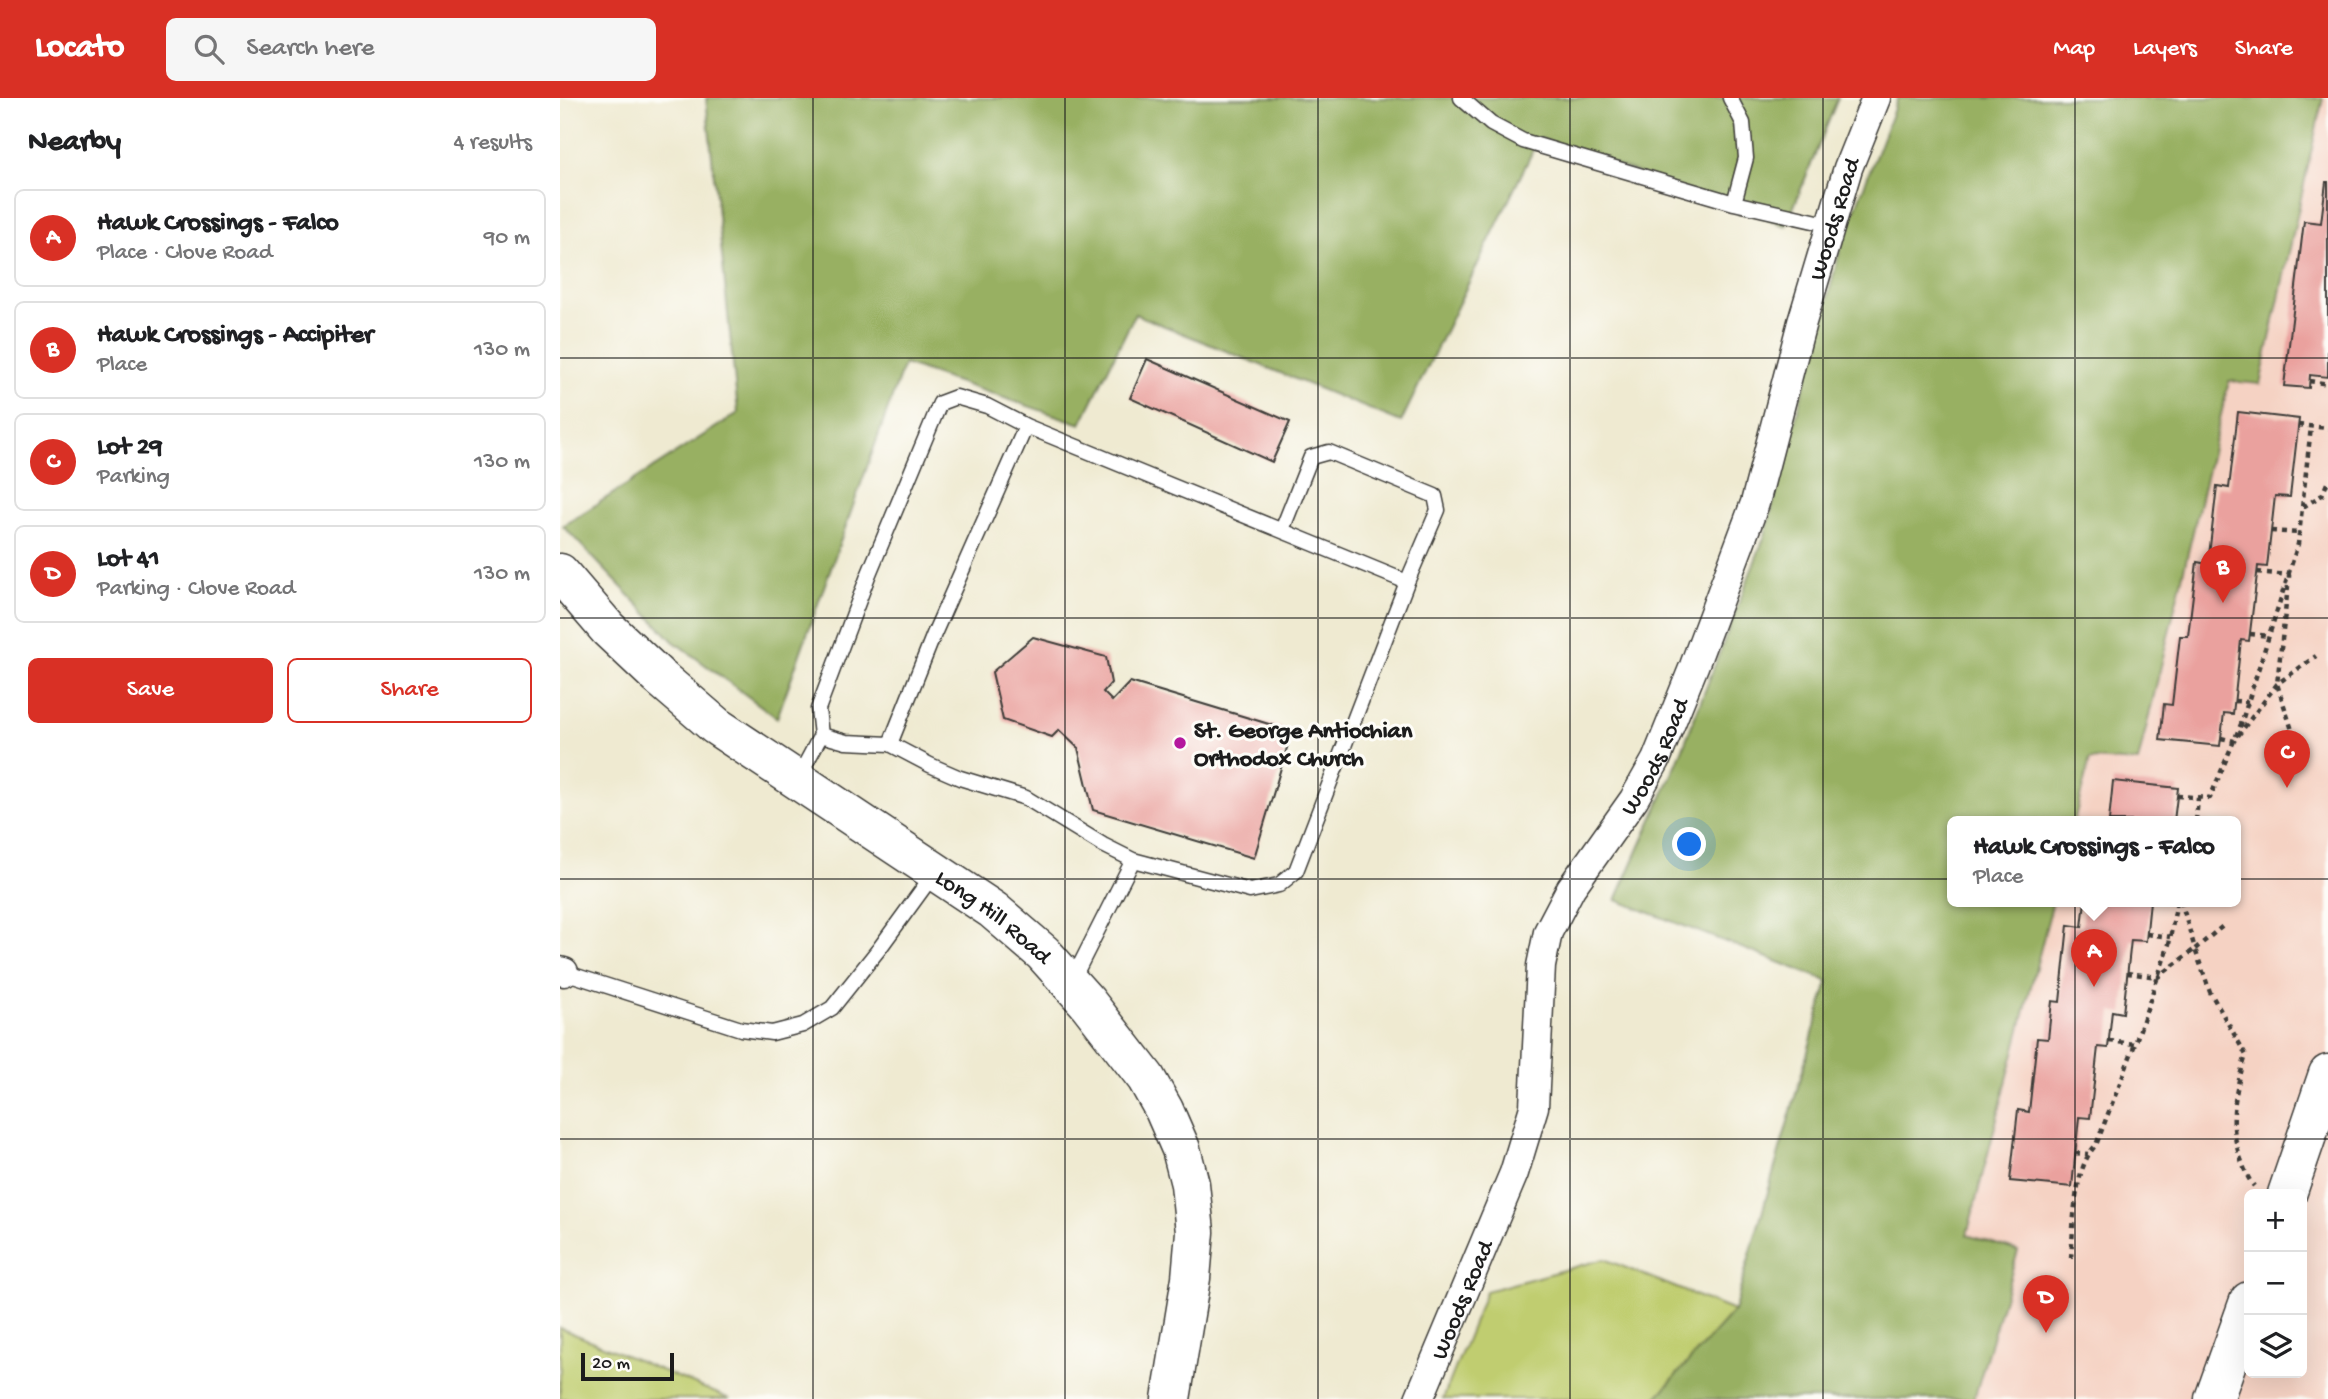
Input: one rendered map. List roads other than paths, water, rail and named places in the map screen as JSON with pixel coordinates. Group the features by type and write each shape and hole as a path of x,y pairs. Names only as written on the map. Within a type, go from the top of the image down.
{"street":[{"name":"Woods Road","path":"1419,1399 1514,1173 1534,1107 1541,966 1548,932 1570,888 1634,799 1661,748 1755,503 1802,322 1848,168 1876,98"},
{"name":"Long Hill Road","path":"560,573 608,629 716,726 993,910 1043,953 1071,982 1146,1079 1164,1110 1181,1149 1190,1184 1195,1231 1191,1278 1171,1399"},
{"path":"2273,1189 2328,1074"},
{"path":"2214,1399 2244,1315"}],"lane":[{"path":"1461,98 1491,124 1523,141 1734,203 1831,225"},
{"path":"1730,98 1743,123 1746,158 1734,203"},
{"path":"797,781 821,735 818,709 868,576 940,403 956,397 986,406 1026,426 1407,582"},
{"path":"890,744 934,634 1026,426"},
{"path":"821,735 846,742 890,744 960,778 1026,798 1133,860 1250,891 1279,885 1296,871 1407,582 1438,510 1435,496 1329,453 1311,457 1282,530"},
{"path":"1071,982 1133,860"},
{"path":"562,972 741,1029 772,1033 803,1025 832,1008 936,871"}],"place":[{"name":"Hawk Crossings - Accipiter","path":"2223,603"},
{"name":"St. George Antiochian Orthodox Church","path":"1180,743"},
{"name":"Lot 29","path":"2287,788"},
{"name":"Hawk Crossings - Falco","path":"2094,987"},
{"name":"Lot 41","path":"2046,1333"}]}
